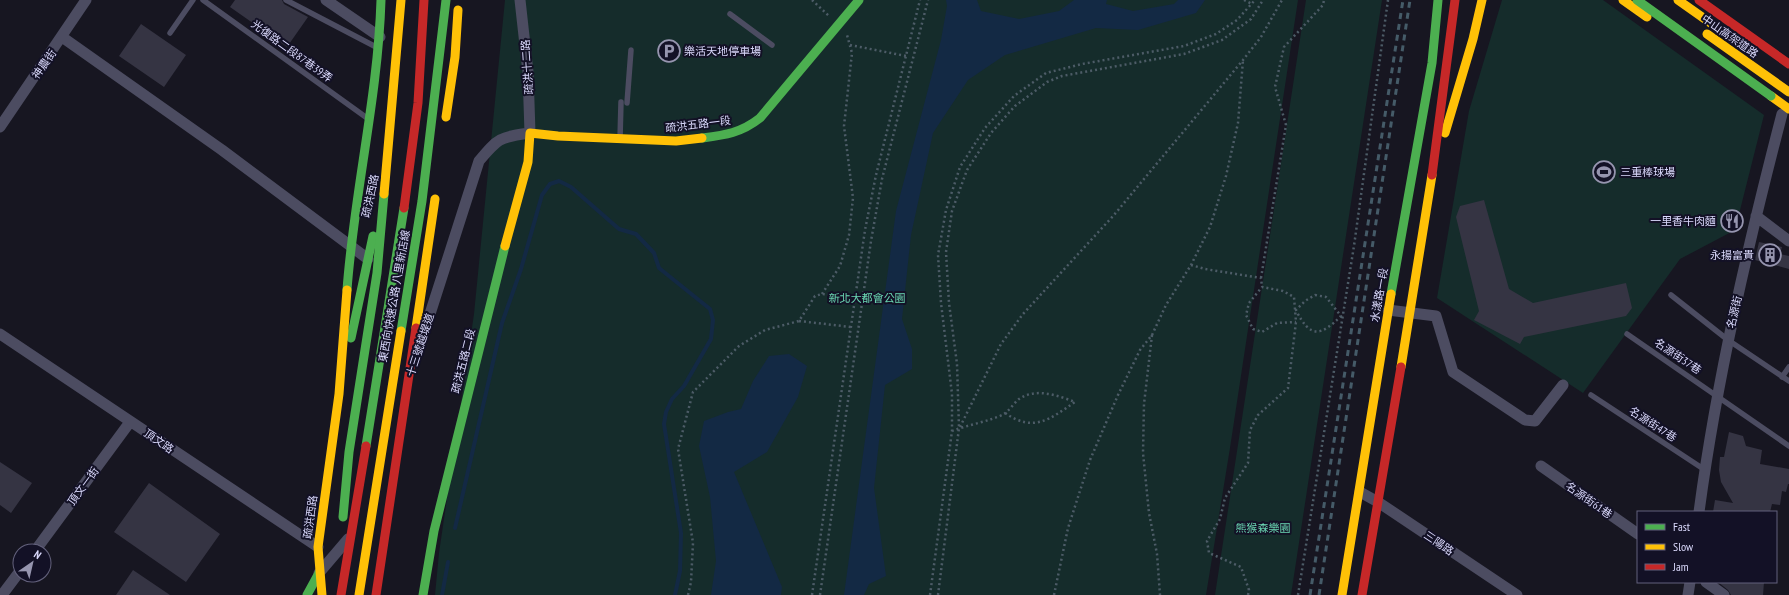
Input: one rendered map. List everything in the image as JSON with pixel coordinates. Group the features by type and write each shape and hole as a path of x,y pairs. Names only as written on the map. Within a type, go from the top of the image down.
{"main road":[{"name":"疏洪西路","path":"322,595 318,573 318,547 339,394 350,246 379,43 380,0"},
{"path":"336,595 349,452 378,273 401,0"},
{"name":"疏洪西路","path":"339,394 395,135 408,0"},
{"name":"東西向快速公路 八里新店線","path":"341,595 391,294 412,154 418,103 424,0"},
{"path":"441,0 442,78 445,121 455,57 459,0"},
{"name":"東西向快速公路 八里新店線","path":"359,595 392,381 422,201 446,0"},
{"name":"疏洪五路一段","path":"530,133 676,141 730,134 749,128 760,118 859,0"},
{"name":"水漾路一段","path":"1342,595 1360,492 1388,310 1432,63 1438,0"},
{"path":"1362,595 1409,314 1419,265 1455,0"},
{"path":"1432,63 1448,58 1472,22 1481,0"},
{"path":"1430,186 1473,39 1481,0"},
{"path":"1623,0 1787,114"},
{"path":"1637,0 1770,96 1787,114"},
{"path":"1646,0 1789,104"},
{"name":"中山高架道路","path":"1678,0 1737,41"},
{"path":"1684,0 1789,72"},
{"path":"1699,0 1789,64"},
{"path":"1712,0 1789,54"},
{"name":"中山高架道路","path":"1699,29 1789,92"},
{"name":"疏洪五路二段","path":"423,595 434,531 489,307 528,162 530,133"},
{"path":"376,595 411,368 436,190"},
{"name":"疏洪西路","path":"307,595 318,573"}],"street":[{"name":"神農街","path":"0,127 86,0"},
{"path":"326,0 379,43"},
{"name":"疏洪十二路","path":"520,0 528,72 530,133"},
{"path":"62,37 222,150 368,259"},
{"name":"名源街","path":"1699,511 1728,340 1756,216 1787,114"},
{"name":"十三號越堤道","path":"318,573 364,520 479,161 493,144 506,136 530,133"},
{"path":"1756,216 1789,242"},
{"path":"1388,310 1409,314 1436,316 1453,372 1526,420 1535,421 1563,385"},
{"name":"頂文路","path":"0,334 318,547"},
{"name":"頂文一街","path":"41,543 130,422"},
{"name":"名源街61巷","path":"1541,466 1637,533"},
{"name":"三陽路","path":"1360,492 1378,502 1514,594"},
{"path":"2,595 12,582"},
{"path":"1688,595 1690,583"},
{"path":"1707,583 1724,595"}],"lane":[{"path":"170,33 193,0"},
{"name":"光復路二段87巷39弄","path":"203,0 368,119"},
{"path":"286,0 379,43"},
{"path":"730,14 772,45"},
{"path":"620,139 631,50"},
{"path":"1671,295 1728,340 1789,381"},
{"name":"名源街37巷","path":"1627,334 1718,395 1789,446"},
{"path":"1782,376 1789,367"},
{"name":"名源街47巷","path":"1591,395 1705,470"}],"path":[{"path":"812,0 829,16"},
{"path":"812,595 865,230 876,175 920,0"},
{"path":"820,595 872,233 882,178 928,0"},
{"path":"1244,0 1252,4"},
{"path":"930,595 952,431 952,394 940,303 938,255 946,210 960,167 985,128 1014,96 1046,73 1082,64 1184,46 1216,34 1237,20 1255,0"},
{"path":"938,595 960,428 957,364 949,303 946,252 952,211 967,170 991,133 1015,106 1047,82 1062,76 1184,54 1222,40 1251,19 1263,0"},
{"path":"960,428 1000,344 1023,314 1114,215 1243,60 1260,37 1282,0"},
{"path":"1296,322 1277,324 1262,332 1253,329 1246,315 1250,303 1262,287 1261,278 1286,125 1275,87 1284,47 1323,5 1324,0"},
{"path":"1298,595 1370,140 1388,0"},
{"path":"822,294 840,266 848,234 853,198 844,126 852,53 846,31"},
{"path":"850,45 906,56"},
{"path":"1054,595 1068,528 1090,460 1118,395 1140,350 1152,335 1166,305 1191,265 1210,227 1226,176 1238,123 1243,60"},
{"path":"1191,265 1205,269 1261,278"},
{"path":"1248,595 1249,590 1241,567 1209,553 1207,541 1220,519 1225,498 1248,463 1250,430 1258,415 1288,388 1296,322 1294,296 1284,290 1262,287"},
{"path":"799,321 815,296 822,294 855,296"},
{"path":"1296,310 1305,300 1315,296 1326,297 1342,316"},
{"path":"1296,310 1302,322 1309,330 1321,332 1331,327 1342,316"},
{"path":"688,595 691,582 693,542 678,449 693,392 739,346 765,330 799,321 850,327"},
{"path":"1152,335 1144,404 1143,453 1149,513 1157,554 1160,595"},
{"path":"952,431 1006,413 1012,404 1021,397 1031,394 1051,394 1075,402 1051,418 1038,423 1016,421 1006,413"}],"green space":[{"name":"新北大都會公園","path":"505,0 1298,0 1230,448 1206,595 435,595 439,553 474,314"},
{"name":"熊猴森樂園","path":"1306,0 1382,0 1291,595 1215,595"},
{"name":"三重棒球場","path":"1502,0 1603,0 1764,115 1735,230 1680,259 1583,393 1437,298 1469,111"}],"water":[{"path":"946,0 977,0 981,11 1019,19 1059,11 1074,0 1107,0 1106,4 1133,11 1174,4 1178,0 1205,0 1196,13 1138,30 1096,28 1005,55 968,80 933,133 911,235 902,319 912,349 912,369 885,385 874,488 886,576 869,584 864,595 844,595 896,211 941,40 947,6"},
{"path":"789,354 807,366 798,397 767,452 734,472 782,587 781,595 711,595 716,561 710,497 699,446 704,421 741,409 753,381 769,356"}],"building":[{"path":"235,0 282,0 284,4 308,17 287,47 230,7"},
{"path":"141,24 186,55 164,87 119,56"},
{"path":"1484,200 1509,289 1533,303 1626,283 1632,308 1626,316 1524,337 1520,344 1474,320 1479,311 1456,217 1460,206"},
{"name":"永揚富貴","path":"1759,242 1782,247 1780,254 1789,256 1789,269 1755,260"},
{"path":"1729,432 1743,436 1746,446 1762,450 1760,464 1789,469 1789,484 1786,492 1782,491 1780,505 1772,504 1770,511 1713,511 1715,500 1733,503 1721,482 1719,470 1720,457 1724,457"},
{"path":"0,462 32,483 11,513 0,505"},
{"path":"149,483 220,534 186,582 114,532"},
{"path":"133,570 170,595 116,595"},
{"path":"1719,583 1764,583 1763,595 1731,595 1728,590"}],"waterway":[{"path":"455,528 502,323 521,269 542,195 550,184 559,181 571,187 619,229 636,234 654,253 659,268 710,309 713,320 711,339 684,386 672,399 666,412 664,424 681,533 680,571 675,595"},
{"path":"442,595 448,562"}],"railway":[{"path":"1310,595 1403,0"},
{"path":"1319,595 1410,0"}],"traffic: fast":[{"path":"347,290 350,254 371,109 379,36 381,0"},
{"path":"401,331 422,201 446,0"},
{"path":"702,138 718,136 739,130 760,118 859,0"},
{"path":"1391,294 1432,63 1438,0"},
{"path":"1637,0 1771,96"},
{"path":"343,517 349,452 377,273 384,194"},
{"path":"366,446 404,208"},
{"path":"351,338 373,236"},
{"path":"423,595 434,531 505,246"},
{"path":"307,595 319,573"}],"traffic: slow":[{"path":"384,194 401,0"},
{"path":"1445,133 1473,39 1482,0"},
{"path":"1623,0 1647,17"},
{"path":"1678,0 1729,36"},
{"path":"446,117 455,57 458,10"},
{"path":"1707,34 1789,92"},
{"path":"1771,96 1789,109"},
{"path":"505,246 528,162 530,133 558,136 676,141 702,138"},
{"path":"1401,367 1432,175"},
{"path":"416,328 435,199"},
{"path":"322,595 318,547 339,394 347,290"},
{"path":"1342,595 1391,294"},
{"path":"359,595 401,331"}],"traffic: jam":[{"path":"404,208 418,103 424,0"},
{"path":"1432,175 1455,0"},
{"path":"1699,0 1789,64"},
{"path":"376,595 416,328"},
{"path":"1362,595 1401,367"},
{"path":"341,595 366,446"}],"place":[{"name":"樂活天地停車場","path":"669,51"},
{"name":"三重棒球場","path":"1604,172"},
{"name":"一里香牛肉麵","path":"1732,221"},
{"name":"永揚富貴","path":"1770,255"}]}
